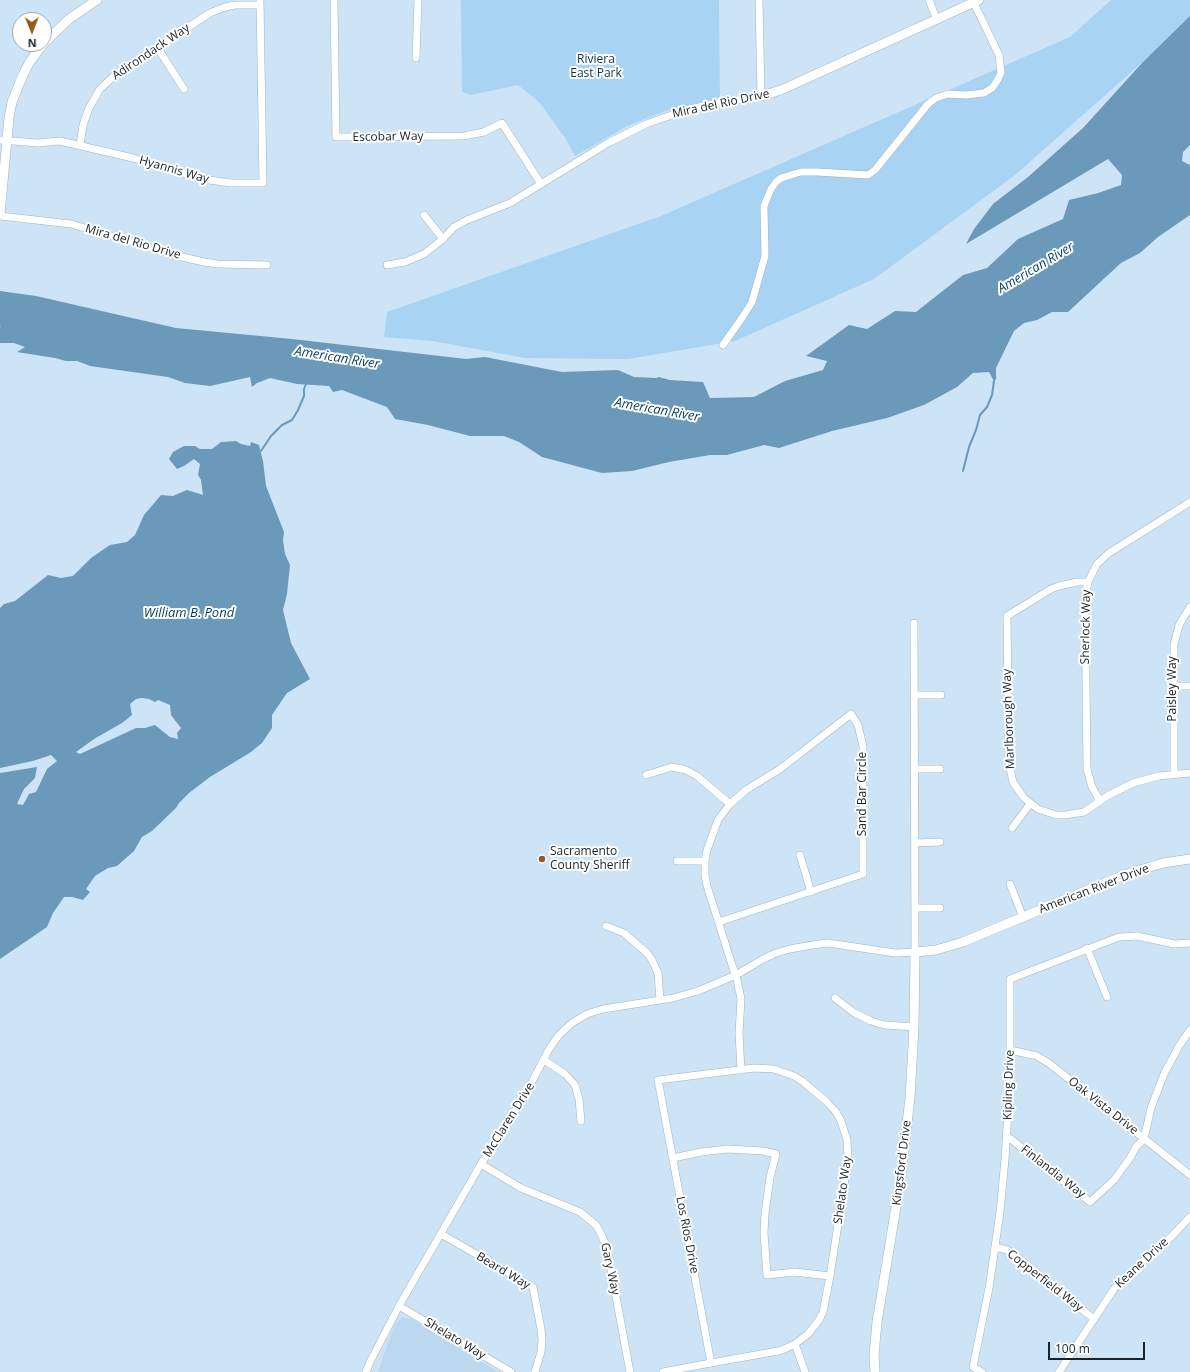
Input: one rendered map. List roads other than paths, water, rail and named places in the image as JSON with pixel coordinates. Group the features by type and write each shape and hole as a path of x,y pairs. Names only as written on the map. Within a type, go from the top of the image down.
{"street":[{"path":"52,35 69,19 97,0"},
{"name":"Escobar Way","path":"334,0 336,137 464,136 484,132 502,123 541,184"},
{"path":"416,58 418,0"},
{"path":"760,0 761,96"},
{"path":"929,0 937,20"},
{"path":"723,345 752,302 765,256 764,206 771,189 776,182 781,178 801,172 868,175 875,170 928,104 936,98 948,94 966,95 984,93 992,88 1001,73 999,55 976,1"},
{"name":"Mira del Rio Drive","path":"387,265 405,262 424,254 443,239 454,227 471,218 510,203 608,143 646,124 686,110 761,96 781,90 976,1"},
{"name":"Adirondack Way","path":"80,145 86,116 92,102 100,89 116,74 210,13 220,9 260,3"},
{"name":"Hyannis Way","path":"3,140 38,143 60,141 133,158 202,179 231,184 263,183 260,3"},
{"path":"157,47 184,89"},
{"path":"0,215 3,140 17,87 29,63 37,52"},
{"name":"Mira del Rio Drive","path":"0,215 70,224 178,256 204,262 218,264 267,265"},
{"path":"424,215 443,239"},
{"name":"Sherlock Way","path":"1100,801 1092,787 1087,769 1085,598 1088,582 1098,564 1109,553 1190,502"},
{"name":"Marlborough Way","path":"1088,582 1077,582 1051,589 1007,616 1009,764 1010,773 1015,786 1030,804 1046,813 1065,816 1084,812 1121,788 1133,783 1159,776 1190,773"},
{"name":"Paisley Way","path":"1174,774 1173,650 1176,635 1183,616 1190,607"},
{"path":"914,623 915,952"},
{"path":"1173,686 1190,686"},
{"path":"914,695 941,695"},
{"name":"Sand Bar Circle","path":"851,714 858,725 863,746 864,874 719,922 707,886 705,861 707,850 718,820 730,804 746,790 780,769 851,714"},
{"path":"646,775 672,767 686,770 697,776 730,804"},
{"path":"915,769 940,769"},
{"path":"1012,828 1030,804"},
{"path":"915,842 940,842"},
{"path":"800,854 810,892"},
{"name":"American River Drive","path":"736,975 776,953 812,944 828,943 895,953 936,950 963,942 1135,871 1163,863 1190,859"},
{"path":"677,861 705,861"},
{"path":"1010,884 1022,917"},
{"path":"915,908 940,908"},
{"path":"719,922 736,975 741,999 739,1034 741,1070"},
{"path":"606,926 624,933 647,953 658,973 660,1000"},
{"name":"Kipling Drive","path":"982,1372 973,1367 989,1288 1007,1136 1010,1050 1010,979 1110,939 1128,936 1147,937 1174,944 1190,943"},
{"path":"1087,948 1107,997"},
{"name":"Kingsford Drive","path":"875,1372 874,1355 877,1322 900,1183 910,1098 914,1027 915,952"},
{"name":"McClaren Drive","path":"366,1372 400,1306 481,1164 517,1110 552,1044 559,1035 581,1017 603,1009 660,1000 698,991 736,975"},
{"path":"835,998 853,1012 871,1021 885,1025 914,1027"},
{"name":"Finlandia Way","path":"1007,1136 1090,1202 1114,1180 1136,1147 1144,1139 1151,1108 1164,1074 1179,1046 1190,1030"},
{"name":"Oak Vista Drive","path":"1010,1050 1026,1053 1041,1059 1190,1175"},
{"path":"544,1060 566,1074 575,1085 579,1099 581,1121"},
{"name":"Shelato Way","path":"663,1107 658,1080 754,1068 769,1068 784,1072 794,1076 806,1084 826,1101 836,1112 841,1121 847,1140 848,1160 825,1304 819,1320 808,1334 795,1344 778,1351 663,1372"},
{"name":"Los Rios Drive","path":"663,1107 711,1363"},
{"path":"673,1158 701,1152 742,1149 776,1154 770,1177 765,1214 764,1234 767,1275 795,1272 830,1276"},
{"name":"Gary Way","path":"481,1164 521,1188 580,1212 596,1226 607,1248 630,1372"},
{"name":"Keane Drive","path":"1059,1372 1110,1294 1123,1279 1171,1237 1190,1217"},
{"name":"Beard Way","path":"441,1234 533,1287 542,1340 541,1352 535,1372"},
{"name":"Copperfield Way","path":"995,1247 1007,1250 1015,1255 1094,1319"},
{"name":"Shelato Way","path":"400,1306 511,1372"},
{"path":"795,1344 804,1372"}],"water":[{"name":"American River","path":"1190,16 1190,145 1183,152 1182,161 1190,165 1190,215 1158,237 1140,253 1121,263 1068,312 1052,312 1037,320 1024,323 1014,331 996,368 996,379 994,381 989,372 973,373 957,387 924,405 887,418 832,431 779,448 764,445 727,455 710,455 669,462 632,471 602,473 542,457 519,442 504,436 470,436 428,425 395,419 387,407 342,390 333,392 329,386 297,384 270,378 257,383 252,387 250,377 210,386 185,383 168,377 90,366 77,361 66,361 17,352 25,347 14,343 0,343 0,291 36,296 176,328 292,339 466,359 485,357 562,372 618,370 634,377 659,377 670,380 703,382 710,398 754,397 785,381 823,370 827,361 806,356 849,325 867,329 895,311 916,312 963,275 987,268 1018,239 1063,219 1069,200 1098,193 1121,185 1122,175 1108,159 966,244 974,229 993,204 1028,177 1083,128 1142,63"},
{"name":"William B. Pond","path":"236,441 250,446 251,442 259,445 263,461 266,486 284,532 283,540 285,554 290,565 287,594 283,610 291,643 310,679 287,693 272,715 272,728 262,743 251,752 210,777 189,793 152,831 142,837 134,851 117,866 108,868 95,876 86,889 90,892 83,900 72,897 64,897 53,913 47,927 0,959 0,773 37,767 35,778 24,789 17,804 23,805 29,794 36,792 47,769 57,761 51,755 33,761 0,768 0,608 4,604 15,601 48,575 61,578 73,576 91,558 110,545 127,542 135,535 144,515 161,495 173,496 187,490 203,495 201,480 198,475 200,464 194,459 177,469 169,459 173,452 184,446 195,446 200,449 212,449 221,442","holes":["136,699 149,699 155,702 158,700 170,705 171,715 181,728 177,733 178,739 170,737 155,725 145,728 136,728 80,754 76,752 132,715 130,704"]}],"waterway":[{"path":"963,471 969,447 980,415 987,407 992,395 994,381"},
{"path":"261,451 271,436 282,425 292,420 304,396 306,384"}],"place":[{"name":"Sacramento County Sheriff","path":"542,859"}],"park label":[{"name":"Riviera East Park","path":"596,67"}]}
